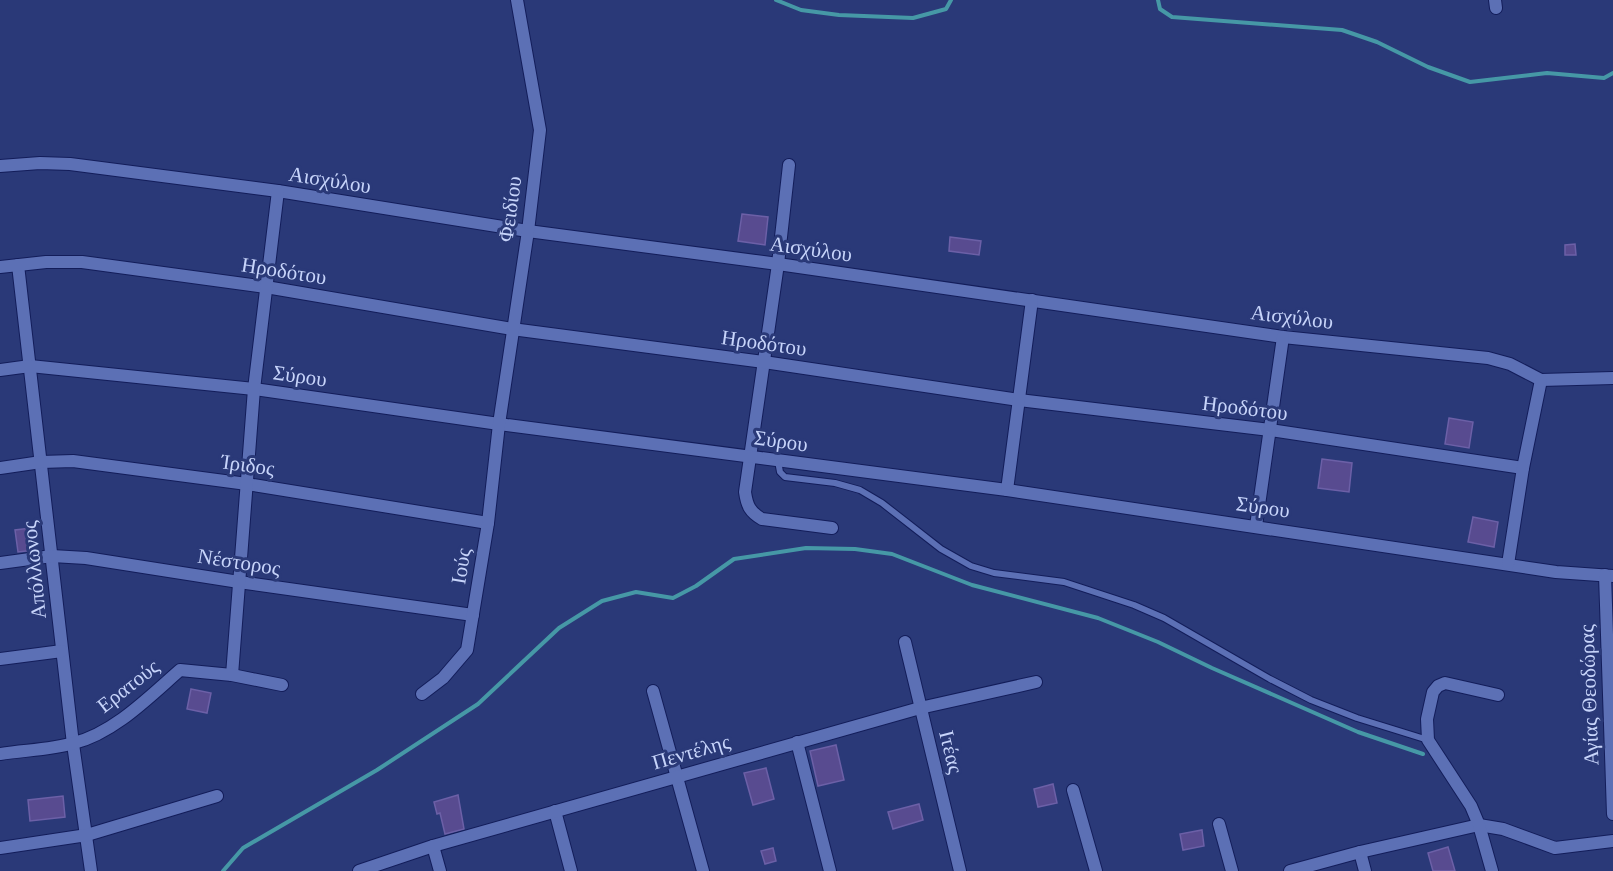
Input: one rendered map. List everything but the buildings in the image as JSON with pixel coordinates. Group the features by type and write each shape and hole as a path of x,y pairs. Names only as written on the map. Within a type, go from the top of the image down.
{"street":[{"name":"Φειδίου","path":"499,424 528,231 540,130 517,0"},
{"name":"Αισχύλου","path":"0,166 40,163 70,164 278,191 528,231 778,264 1283,337 1488,358 1510,364 1541,380 1613,378"},
{"path":"789,165 778,264 746,492 747,505 752,514 762,519 832,528"},
{"path":"232,675 254,389 278,191"},
{"name":"Ηροδότου","path":"0,267 46,262 82,262 267,287 512,329 764,362 1019,400 1270,430 1523,468"},
{"name":"Απόλλωνος","path":"18,265 72,744 87,836 90,871"},
{"path":"1007,490 1032,300"},
{"path":"1256,526 1283,337"},
{"name":"Σύρου","path":"0,370 30,366 254,389 499,424 1007,490 1556,572 1609,576"},
{"path":"1508,564 1523,468 1541,380"},
{"name":"Ιούς","path":"422,694 443,678 467,650 488,523 499,424"},
{"name":"Ίριδος","path":"0,468 41,462 73,461 247,484 488,523"},
{"name":"Νέστορος","path":"0,563 52,555 86,558 473,615"},
{"name":"Αγίας Θεοδώρας","path":"1609,576 1613,814"},
{"name":"Ιτέας","path":"905,642 960,871"},
{"path":"0,659 62,651"},
{"name":"Ερατούς","path":"0,754 72,744 92,737 136,709 180,670 232,675 282,685"},
{"name":"Πεντέλης","path":"359,871 433,846 797,742 920,708 1036,682"},
{"path":"1492,871 1479,825 1461,791 1428,740 1427,719 1433,692 1445,683 1498,695"},
{"path":"653,691 703,871"},
{"path":"797,742 830,871"},
{"path":"1073,790 1096,871"},
{"path":"0,848 87,836 217,796"},
{"path":"555,811 571,871"},
{"path":"1219,824 1232,871"},
{"path":"1290,871 1360,852 1479,825 1503,829 1555,848 1613,841"},
{"path":"433,846 440,871"},
{"path":"1360,852 1365,871"}],"lane":[{"path":"778,461 780,472 789,478 842,484 871,496 933,544 971,566 994,573 1064,582 1134,605 1182,627 1270,679 1311,700 1349,715 1428,740"}],"waterway":[{"path":"776,0 801,10 839,15 913,18 946,9 951,0"},
{"path":"1158,0 1160,9 1172,17 1342,30 1377,42 1428,67 1470,82 1547,73 1604,78 1613,73"},
{"path":"223,871 243,848 377,770 478,704 559,628 602,601 636,592 673,598 696,586 734,559 806,548 855,549 892,554 972,585 1098,618 1158,642 1358,732 1423,754"}]}
